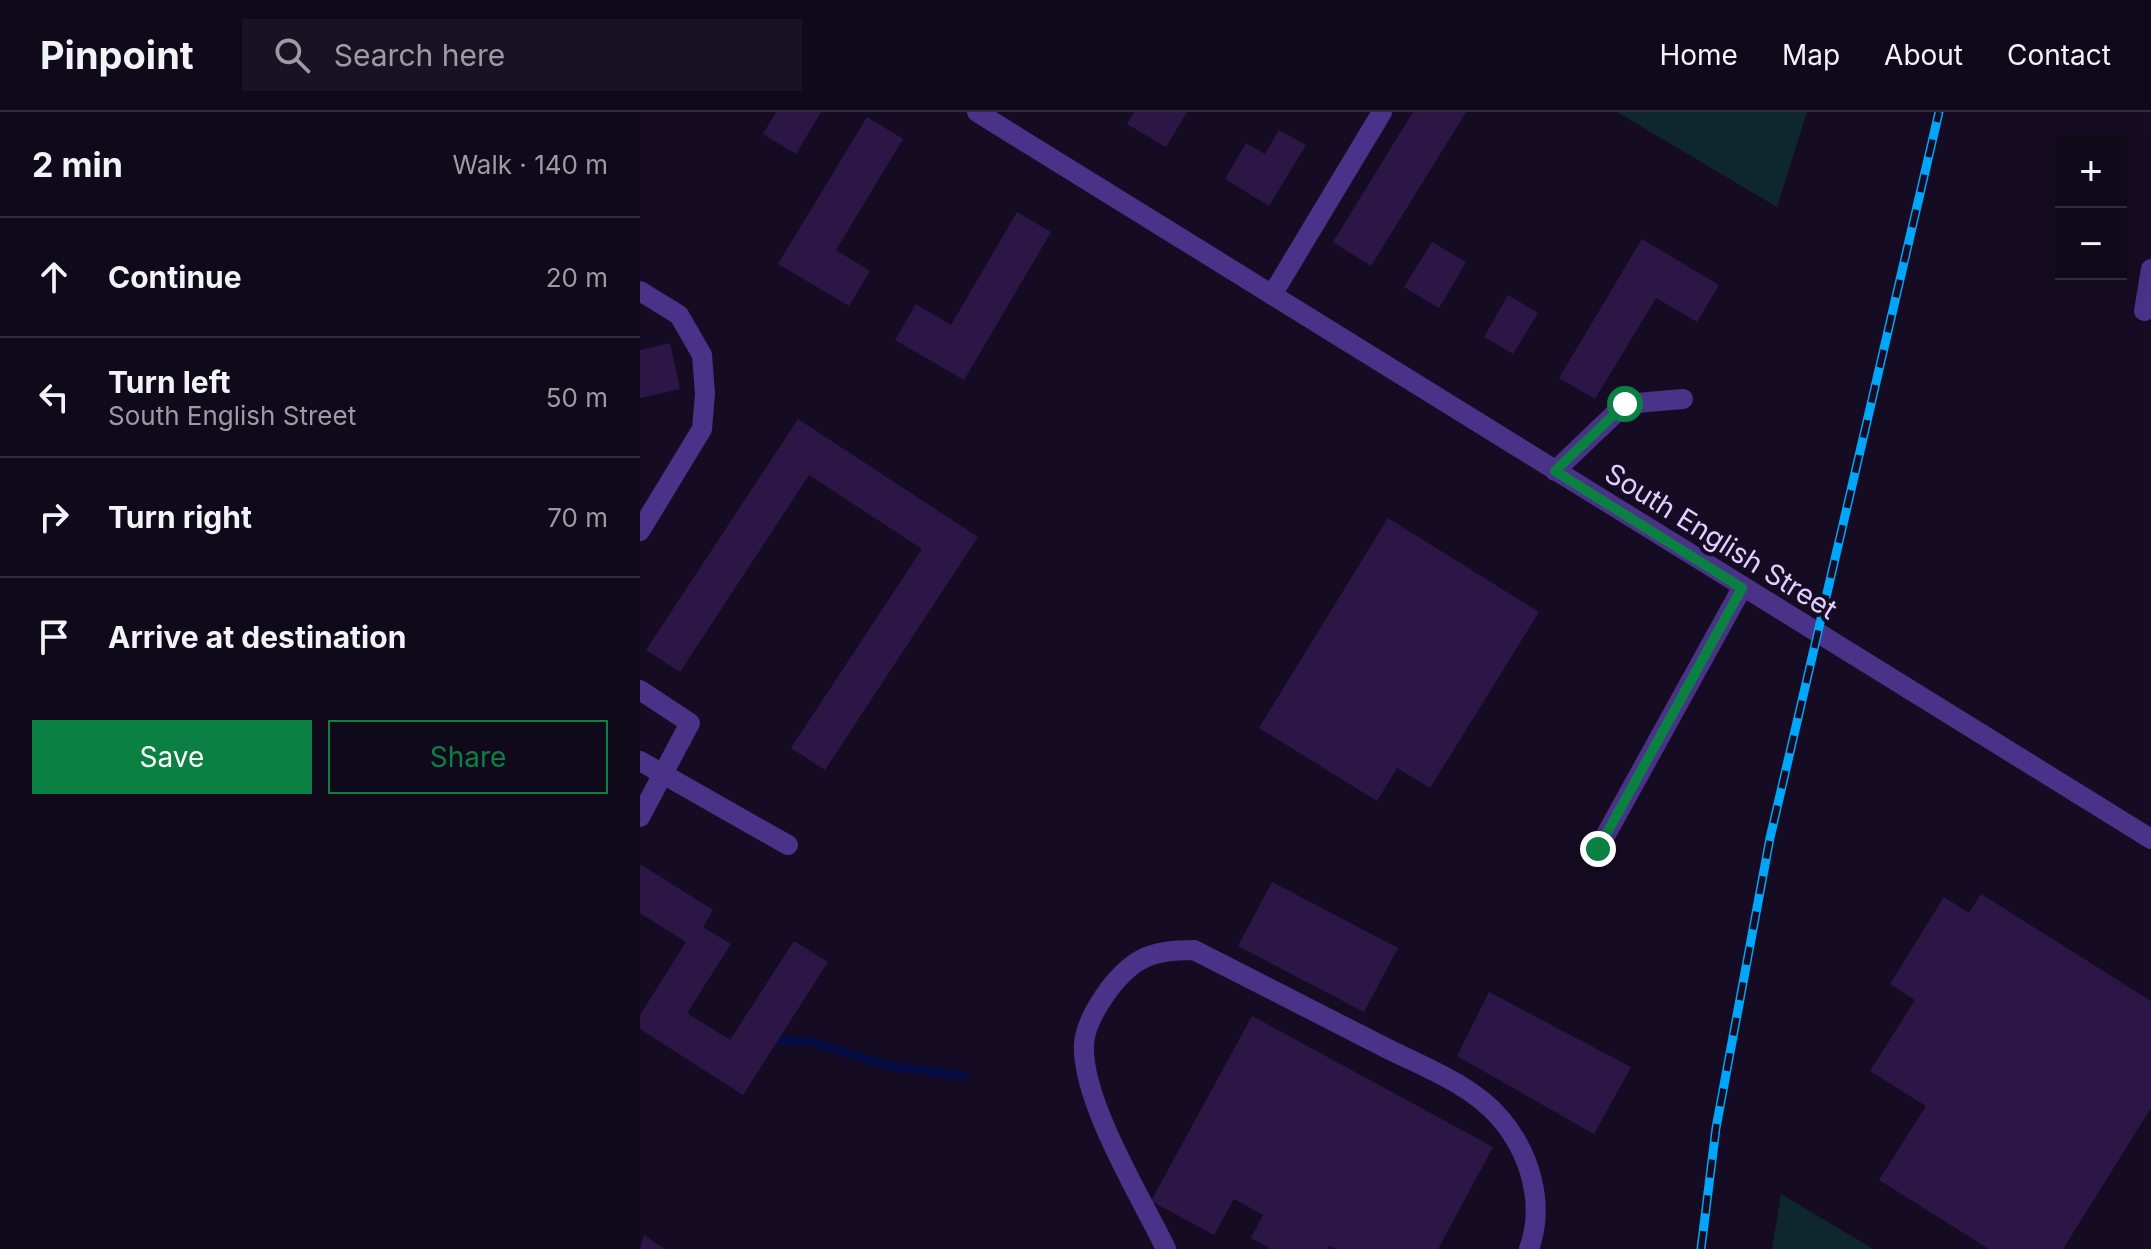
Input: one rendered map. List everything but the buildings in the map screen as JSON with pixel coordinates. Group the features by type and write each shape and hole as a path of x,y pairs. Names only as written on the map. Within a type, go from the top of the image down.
{"street":[{"name":"South English Street","path":"977,112 2151,839"},
{"path":"1272,295 1382,112"},
{"path":"2144,311 2151,269"},
{"path":"640,291 679,315 702,355 705,394 702,429 640,531"},
{"path":"1555,471 1625,404 1683,399"},
{"path":"1598,849 1742,588"},
{"path":"640,690 690,723 640,817"},
{"path":"640,761 788,845"},
{"path":"1166,1249 1094,1100 1084,1043 1098,1003 1126,968 1159,950 1194,950 1458,1084 1499,1116 1522,1150 1534,1187 1537,1225 1529,1249"}],"shaded area":[{"path":"1617,112 1807,112 1777,207"},
{"path":"1781,1194 1873,1249 1772,1249"}],"waterway":[{"path":"766,1040 809,1041 886,1065 963,1076"}],"railway":[{"path":"1701,1249 1716,1128 1770,838 1939,112"}],"route":[{"path":"1598,849 1742,588 1555,471 1625,404"}]}
